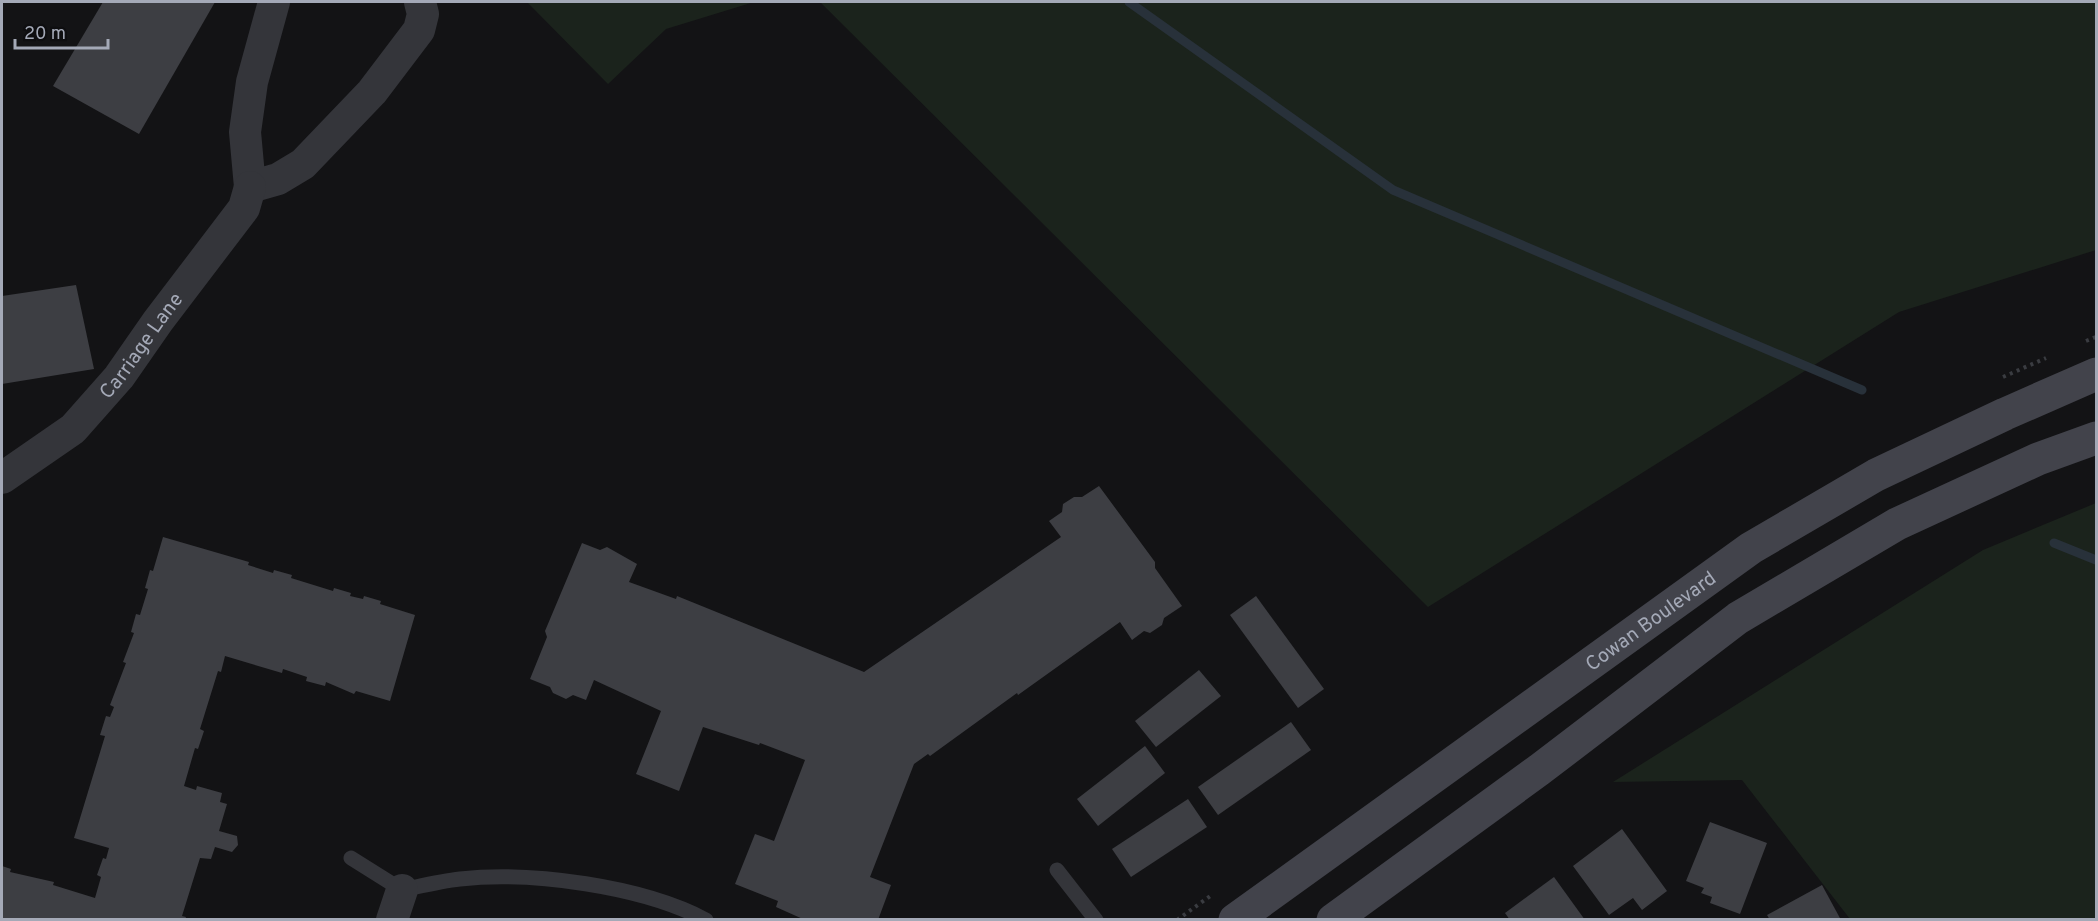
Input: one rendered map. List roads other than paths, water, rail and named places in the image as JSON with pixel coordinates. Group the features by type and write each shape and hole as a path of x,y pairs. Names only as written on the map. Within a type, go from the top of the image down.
{"main road":[{"name":"Cowan Boulevard","path":"1235,920 1751,548 1876,475 2005,414 2097,374"},
{"path":"1332,920 1539,770 1738,618 1897,524 2038,459 2097,438"}],"street":[{"name":"Carriage Lane","path":"2,478 72,429 118,378 158,321 244,208 250,187 245,132 252,82 274,2"},
{"path":"250,187 278,179 303,164 372,92 419,30 423,14 420,2"},
{"path":"392,920 402,890"}],"lane":[{"path":"351,858 402,890 460,879 508,877 577,881 627,892 706,920"},
{"path":"1057,870 1096,920"}],"waterway":[{"path":"1129,2 1393,190 1862,390"},
{"path":"2054,543 2096,560"}]}
